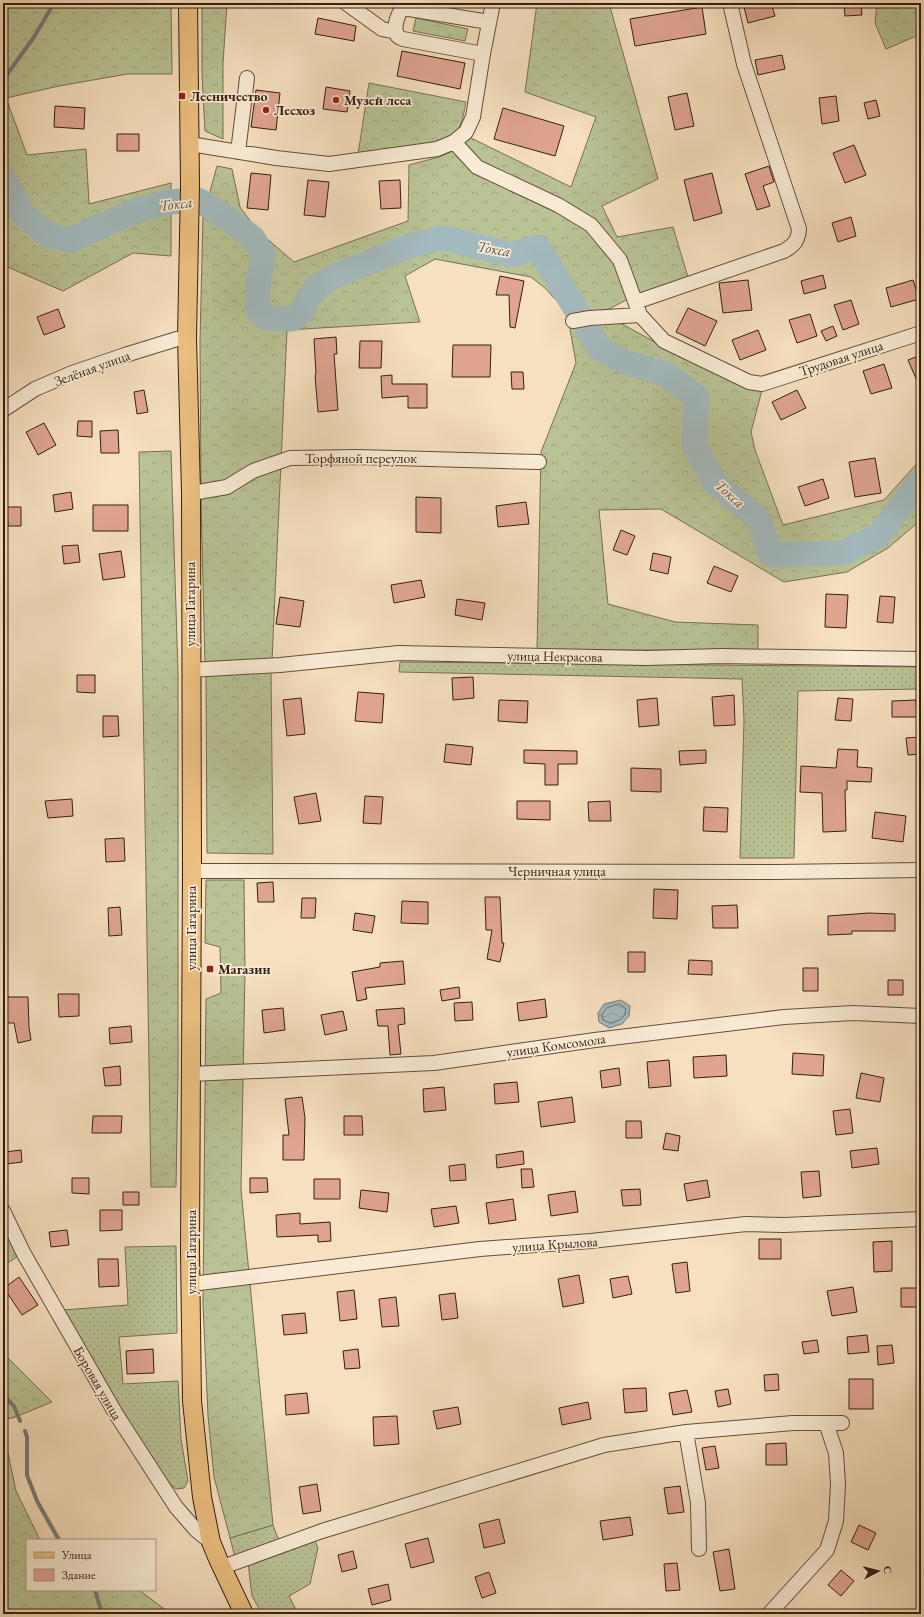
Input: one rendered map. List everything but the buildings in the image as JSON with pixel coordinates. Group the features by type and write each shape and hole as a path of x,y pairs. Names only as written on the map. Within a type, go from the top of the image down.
{"main road":[{"name":"улица Гагарина","path":"188,3 190,233 187,338 190,492 192,871 190,1074 192,1401 196,1451 202,1497 211,1542 244,1614"}],"street":[{"path":"346,3 382,29 396,32"},
{"path":"190,144 276,158 329,164 437,149 454,142 466,132 473,117 493,3"},
{"path":"572,321 638,308 784,251 792,246 798,239 799,229 744,64 730,3"},
{"path":"483,54 403,39 398,36 396,32 398,14 402,9 409,9 489,22"},
{"path":"238,152 247,78"},
{"path":"454,142 477,167 558,205 591,226 620,260 638,308"},
{"name":"Трудовая улица","path":"638,308 664,341 749,382 762,384 921,333"},
{"name":"Зелёная улица","path":"3,410 35,389 72,373 177,339 187,338"},
{"name":"Торфяной переулок","path":"190,492 227,487 253,471 290,458 357,457 539,462"},
{"name":"улица Некрасова","path":"190,670 280,665 399,653 646,658 722,656 921,659"},
{"name":"Черничная улица","path":"192,871 776,872 921,870"},
{"name":"улица Комсомола","path":"190,1074 434,1063 595,1040 784,1016 853,1013 921,1016"},
{"name":"Боровая улица","path":"3,1211 24,1254 116,1414 176,1507 196,1530 211,1542"},
{"name":"улица Крылова","path":"191,1284 480,1249 592,1241 746,1224 784,1226 921,1219"},
{"path":"222,1568 322,1531 489,1481 547,1461 604,1445 686,1432 793,1423 842,1423"},
{"path":"769,1614 826,1552 836,1521 838,1484 836,1453 826,1423"},
{"path":"686,1432 698,1503 699,1549"}],"green space":[{"path":"3,3 171,3 172,74 127,74 59,86 6,98 27,155 86,149 89,204 171,183 171,256 133,253 63,291 3,265"},
{"path":"202,3 227,3 223,63 223,139 205,131 202,75"},
{"path":"537,3 609,3 658,179 602,206 617,237 673,227 688,277 630,298 609,309 617,321 660,345 762,390 751,432 755,450 783,525 884,500 921,459 921,524 916,524 888,548 847,572 784,582 661,509 599,510 608,604 675,622 758,625 758,650 537,650 541,452 576,363 567,312 545,288 531,277 435,259 405,276 420,322 287,330 272,661 205,665 201,499 200,341 203,217 217,166 232,169 240,207 257,230 294,262 408,221 409,165 439,157 458,149 471,138 571,187 596,117 525,92"},
{"path":"877,3 921,3 921,34 886,49 875,23"},
{"path":"416,18 468,29 465,41 413,31"},
{"path":"369,83 466,102 460,126 450,136 425,145 358,154"},
{"path":"171,451 178,672 178,1072 176,1187 151,1187 139,452"},
{"path":"400,662 921,667 921,689 798,691 794,858 740,858 744,720 742,679 399,672"},
{"path":"271,671 273,854 207,853 206,675"},
{"path":"206,880 244,880 245,973 241,1189 273,1525 230,1538 214,1477 208,1416 203,1304 206,999 221,993 220,947 205,943"},
{"path":"3,1226 18,1256 3,1266"},
{"path":"176,1246 177,1333 119,1337 123,1384 178,1381 181,1439 188,1481 184,1488 176,1489 165,1480 121,1413 63,1310 128,1305 125,1247"},
{"path":"3,1353 52,1402 13,1418 3,1419"},
{"path":"3,1439 5,1439 16,1491 40,1539 26,1539 26,1591 140,1591 171,1614 3,1614"},
{"path":"273,1525 281,1546 313,1536 318,1548 310,1584 289,1596 298,1614 262,1614 252,1596 247,1554 235,1557 230,1538"}],"water":[{"path":"621,1000 630,1006 629,1016 622,1024 609,1028 599,1022 598,1013 604,1004"}],"waterway":[{"path":"3,80 34,37 54,3"},
{"name":"Токса","path":"3,176 22,213 49,236 70,240 137,210 169,202 198,200 217,211 253,238 263,256 258,284 257,310 266,318 293,319 302,312 308,298 318,286 337,275 412,245 444,238 511,255 538,247 600,349 627,363 666,374 697,398 694,444 716,484 758,518 771,555 842,553 878,536 921,480"},
{"path":"3,1395 14,1406 20,1421"},
{"path":"25,1431 27,1437 27,1475 37,1501 58,1539"},
{"path":"95,1591 102,1614"}],"place":[{"name":"Лесничество","path":"182,96"},
{"name":"Музей леса","path":"336,100"},
{"name":"Лесхоз","path":"266,110"},
{"name":"Магазин","path":"210,969"}]}
